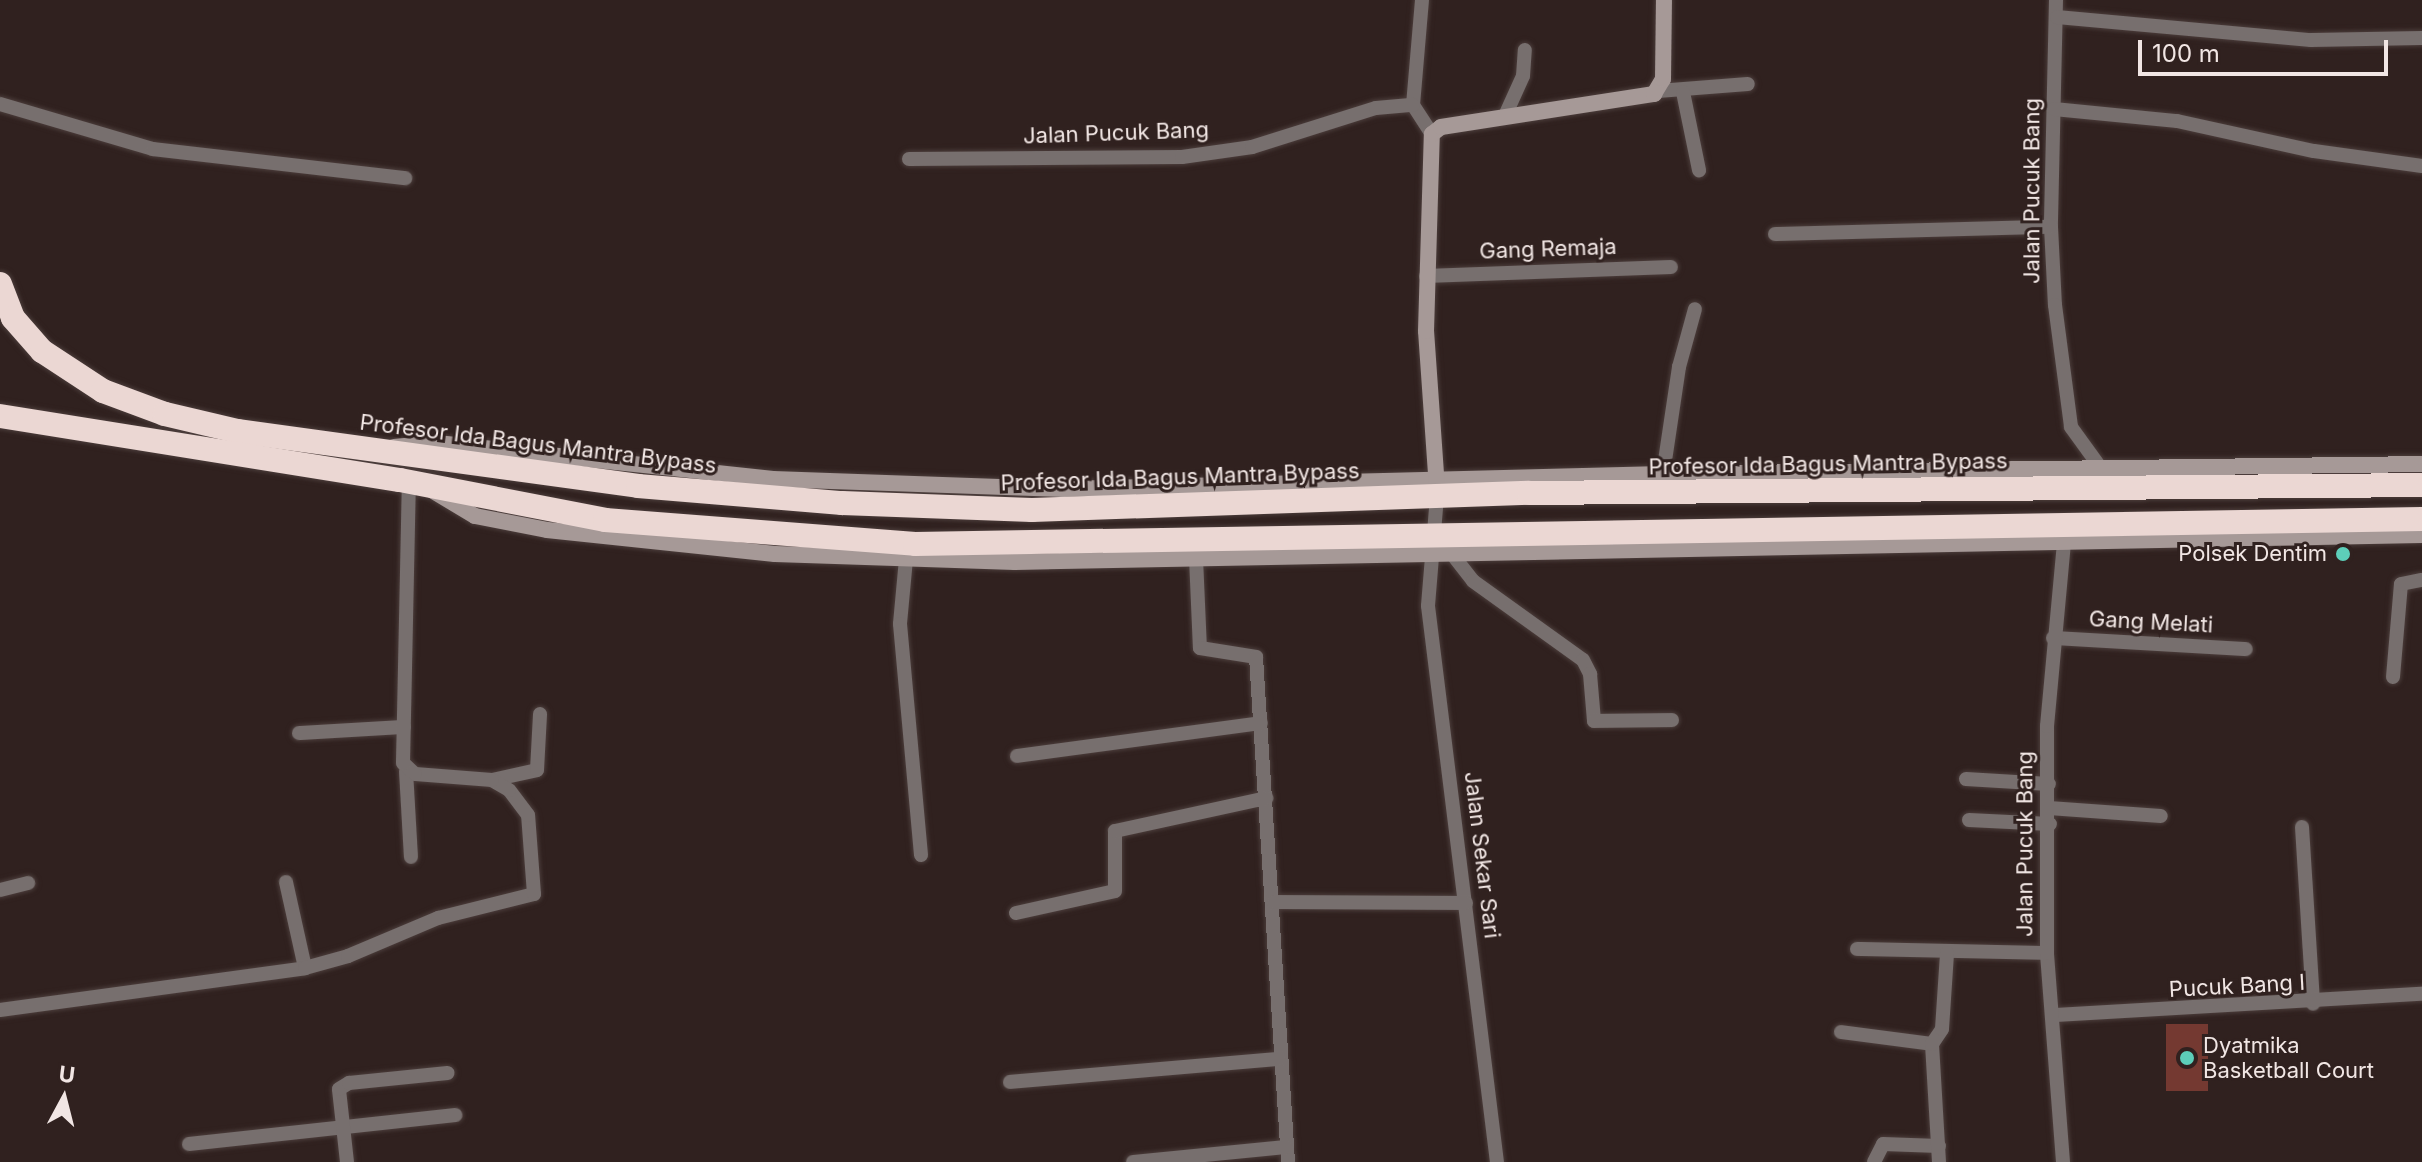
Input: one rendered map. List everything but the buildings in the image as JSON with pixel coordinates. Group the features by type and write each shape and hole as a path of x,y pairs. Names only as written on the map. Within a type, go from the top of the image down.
{"highway":[{"name":"Profesor Ida Bagus Mantra Bypass","path":"0,284 13,318 42,351 103,391 165,414 237,431 638,486 948,509 1437,487 1889,480 2261,486 2422,485"},
{"path":"0,416 419,485 605,520 915,544 1441,548 2065,535 2268,522 2422,519"},
{"path":"386,452 419,485"},
{"path":"2261,486 2268,522"}],"street":[{"path":"1422,0 1413,105 1432,134 1426,276 1437,487 1663,474 1889,480 2100,467 2422,464"},
{"path":"1658,91 1663,79 1664,0"},
{"name":"Jalan Pucuk Bang","path":"2056,0 2051,227 2071,427 2100,467"},
{"path":"2057,17 2311,40 2422,38"},
{"path":"1504,118 1523,76 1525,50"},
{"path":"1432,134 1441,127 1658,91 1683,92 1748,84"},
{"path":"1683,92 1699,170"},
{"path":"0,104 153,149 405,178"},
{"name":"Jalan Pucuk Bang","path":"909,159 1182,157 1252,147 1376,108 1413,105"},
{"path":"2054,109 2177,121 2314,151 2422,166"},
{"path":"1775,234 2051,227"},
{"name":"Gang Remaja","path":"1426,276 1671,267"},
{"path":"1663,474 1679,367 1695,309"},
{"path":"411,857 404,727 419,485 475,516 547,530 743,552 906,559 1196,558 1441,548 1473,581 1583,660 1590,674 1594,721 1672,720"},
{"name":"Jalan Sekar Sari","path":"1437,487 1441,548 1428,606 1497,1162"},
{"path":"2065,535 2422,535"},
{"name":"Jalan Pucuk Bang","path":"2063,1162 2047,953 2053,638 2065,535"},
{"path":"1133,1162 1287,1155 1279,1059 1274,902 1254,655 1200,648 1196,558"},
{"path":"906,559 900,633 921,855"},
{"path":"2393,677 2401,584 2422,580"},
{"name":"Gang Melati","path":"2053,638 2246,649"},
{"path":"406,771 492,780 537,770 540,714"},
{"path":"1017,756 1261,723"},
{"path":"299,733 404,727"},
{"path":"1966,779 2049,784"},
{"path":"0,1010 305,968 348,956 438,918 534,894 528,815 509,790 492,780"},
{"path":"1016,913 1115,891 1115,831 1266,798"},
{"path":"2049,808 2161,816"},
{"path":"1969,820 2050,824"},
{"path":"2302,827 2313,1004"},
{"path":"286,882 305,968"},
{"path":"0,890 28,883"},
{"path":"1274,902 1466,903"},
{"path":"1857,949 2047,953"},
{"path":"1939,1162 1932,1044 1942,1029 1947,953"},
{"name":"Pucuk Bang I","path":"2054,1015 2313,1004 2422,994"},
{"path":"1841,1032 1932,1044"},
{"path":"1010,1082 1279,1059"},
{"path":"347,1162 337,1096 349,1083 447,1073"},
{"path":"189,1144 340,1130 455,1115"},
{"path":"1874,1162 1883,1144 1939,1146"}],"shaded area":[{"name":"Dyatmika Basketball Court","path":"2166,1024 2208,1024 2208,1091 2166,1091"}],"place":[{"name":"Polsek Dentim","path":"2343,554"},
{"name":"Dyatmika Basketball Court","path":"2187,1058"}]}
